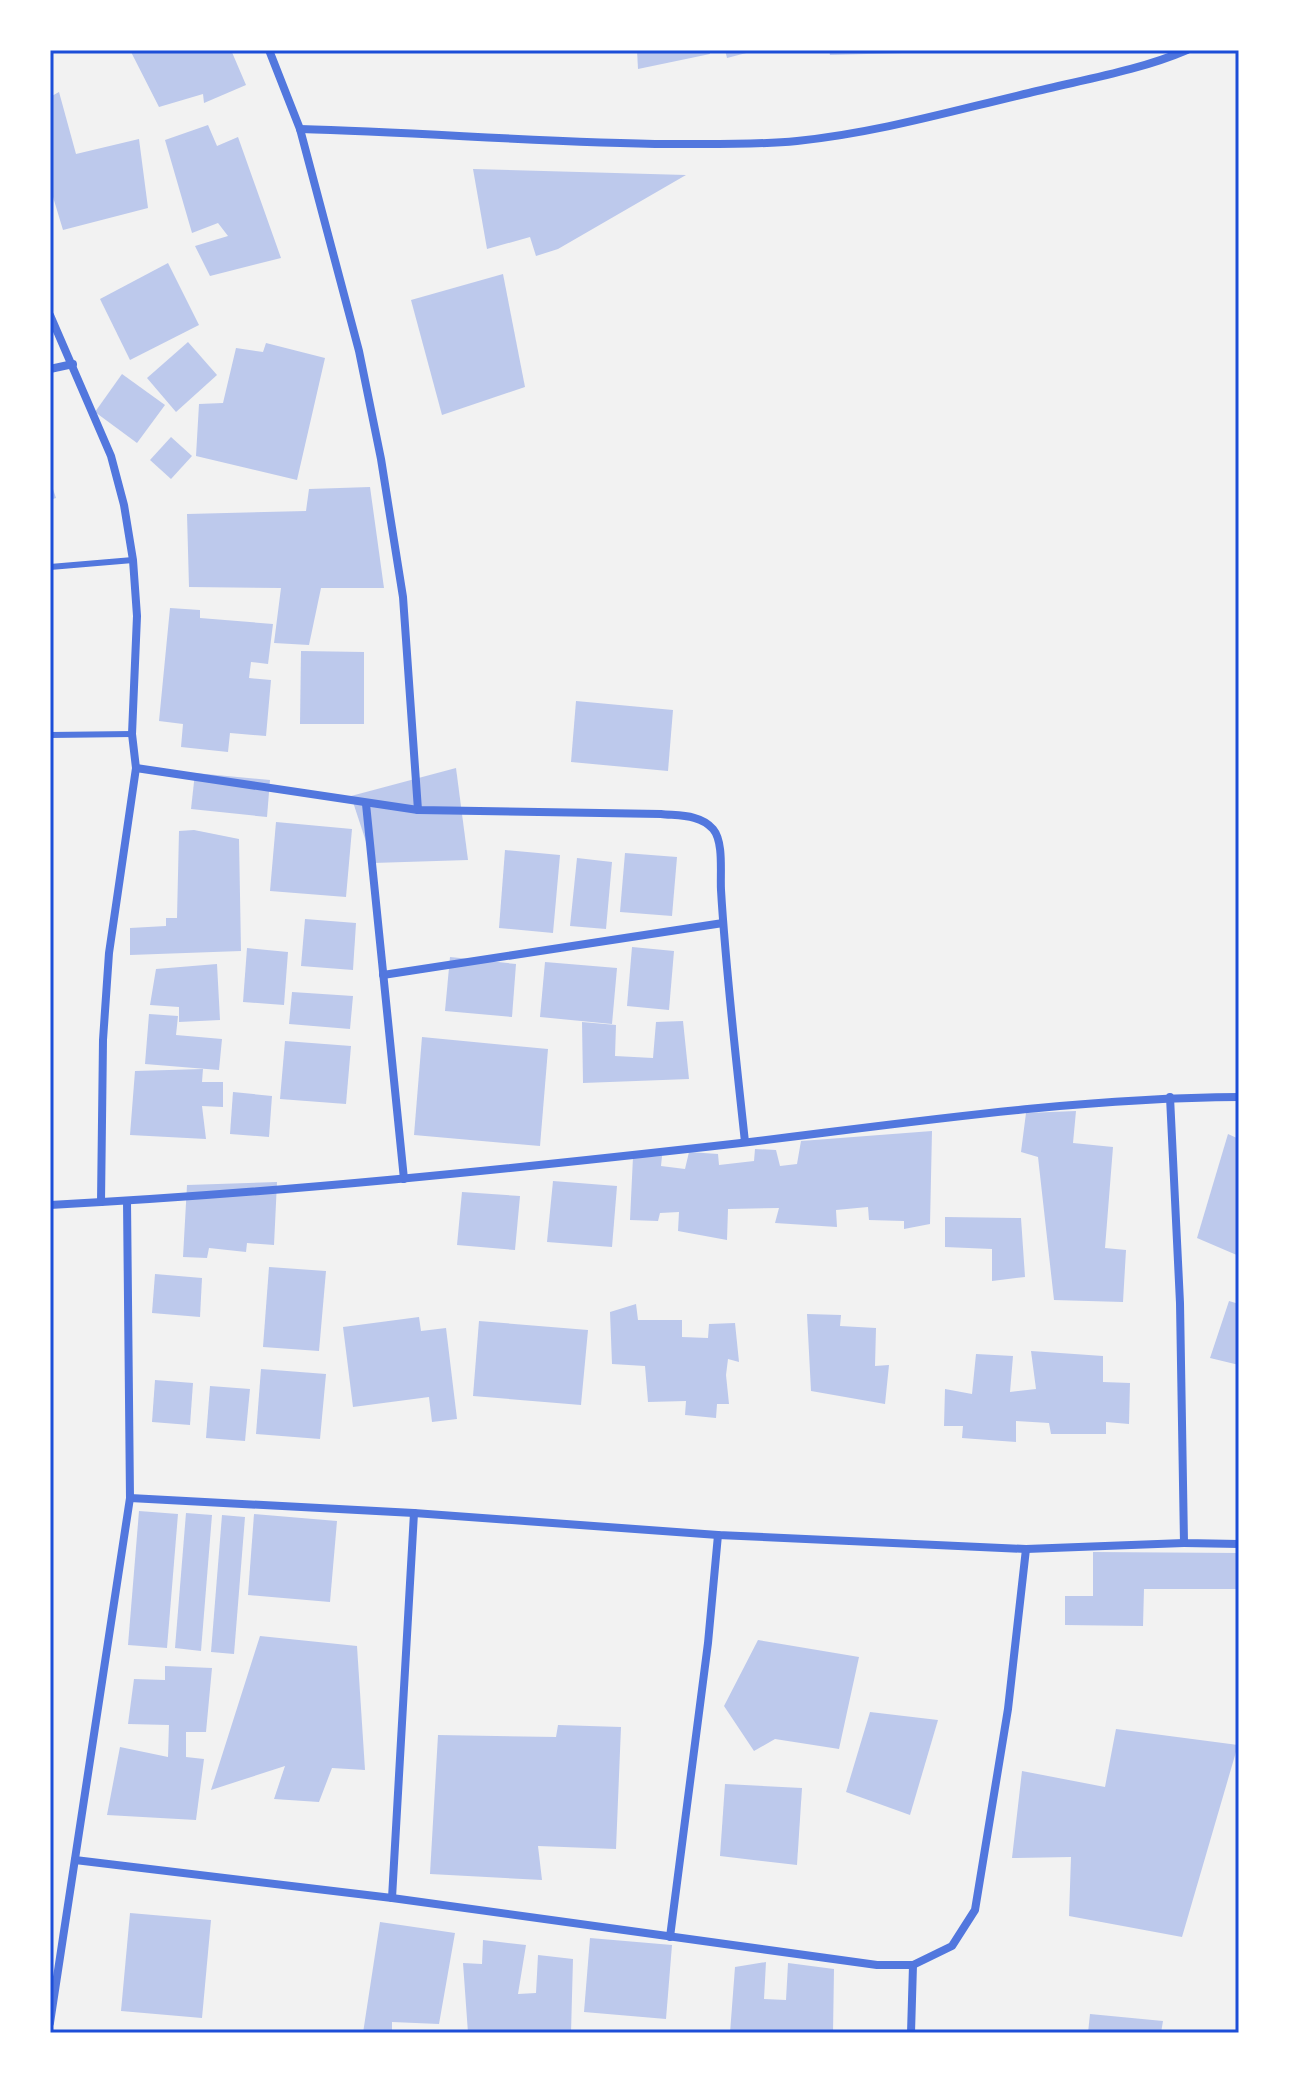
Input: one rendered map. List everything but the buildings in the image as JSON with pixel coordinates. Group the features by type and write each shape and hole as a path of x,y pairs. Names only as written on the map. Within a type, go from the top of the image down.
{"street":[{"path":"269,50 300,129 359,351 389,504 403,597 418,810"},
{"path":"300,129 624,144 796,141 846,135 939,115 1092,78 1187,50"},
{"path":"50,315 111,456 133,560 137,616 132,734 136,768 109,953 103,1040 101,1202"},
{"path":"50,369 73,364"},
{"path":"136,768 418,810 691,817 706,823 715,832 745,1142"},
{"path":"366,804 404,1179"},
{"path":"383,975 723,923"},
{"path":"50,1205 404,1179 1019,1109 1170,1097 1239,1097"},
{"path":"1170,1097 1180,1303 1184,1543"},
{"path":"50,2023 130,1498 127,1201"},
{"path":"130,1498 414,1513 718,1535 1026,1549 1239,1544"},
{"path":"392,1898 414,1513"},
{"path":"670,1937 708,1643 718,1535"},
{"path":"75,1860 392,1898 877,1965 913,1965 952,1946 975,1910 1008,1709 1026,1549"},
{"path":"911,2033 913,1965"}],"lane":[{"path":"50,567 133,560"},
{"path":"50,735 132,734"}]}
